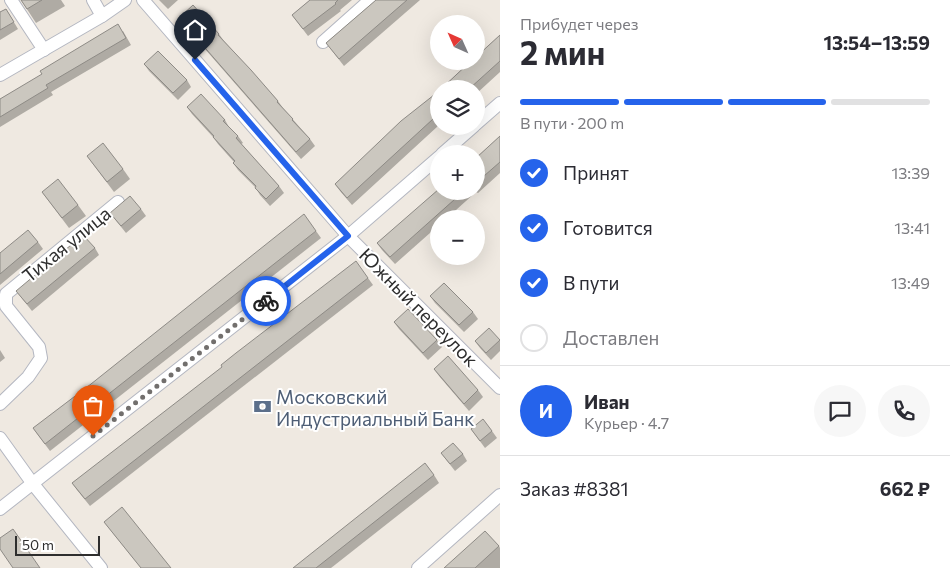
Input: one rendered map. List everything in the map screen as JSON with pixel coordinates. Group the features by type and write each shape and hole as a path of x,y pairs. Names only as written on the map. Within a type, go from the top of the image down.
{"street":[{"path":"11,0 44,50"},
{"path":"92,0 102,16"},
{"path":"0,75 102,16 125,0"},
{"name":"Южный переулок","path":"143,0 348,236 500,388"},
{"path":"323,42 370,0"},
{"path":"485,116 500,103"},
{"path":"452,145 464,135"},
{"path":"0,509 348,236 430,165"},
{"name":"Тихая улица","path":"0,404 28,377 41,358 39,346 6,306 6,294 118,202"},
{"path":"0,438 33,484 101,568"},
{"path":"418,568 500,495"}],"building":[{"path":"21,0 42,0 27,9"},
{"path":"310,0 338,0 336,4 303,29 292,15"},
{"path":"376,0 407,0 339,59 326,43"},
{"path":"193,5 310,139 296,152 179,18"},
{"path":"6,9 14,22 0,30 0,12"},
{"path":"118,24 126,38 46,85 48,88 0,117 0,99 42,74 40,71"},
{"path":"500,35 500,61 479,80 451,80 461,70 485,70 485,49"},
{"path":"158,51 187,80 173,93 144,64"},
{"path":"201,94 238,136 236,138 279,186 266,199 233,163 235,161 214,136 187,107"},
{"path":"430,98 430,122 347,198 335,184 401,121"},
{"path":"500,136 500,162 485,175 485,150"},
{"path":"103,143 123,169 107,182 87,156"},
{"path":"58,179 78,205 62,218 42,192"},
{"path":"130,196 141,209 121,226 110,213"},
{"path":"430,197 430,200 454,200 443,210 430,210 430,221 390,257 377,243"},
{"path":"304,214 316,231 45,444 33,428"},
{"path":"28,230 38,242 0,274 0,253"},
{"path":"83,235 95,248 27,304 16,291"},
{"path":"356,261 368,278 85,499 72,483"},
{"path":"444,283 473,312 459,325 430,296"},
{"path":"408,309 437,340 423,353 394,322"},
{"path":"489,328 500,340 486,353 475,341"},
{"path":"448,356 478,390 464,404 434,369"},
{"path":"483,419 492,431 480,441 471,429"},
{"path":"453,443 463,454 450,464 441,453"},
{"path":"425,463 434,475 316,568 293,568"},
{"path":"122,507 171,568 141,568 104,522"},
{"path":"13,529 40,568 13,568 0,549 0,538"},
{"path":"485,531 499,546 475,568 444,568"}],"way so far":[{"path":"93,436 266,301"}],"place":[{"name":"Московский Индустриальный Банк","path":"262,407"}],"route":[{"path":"195,60 348,236 266,301"}]}
